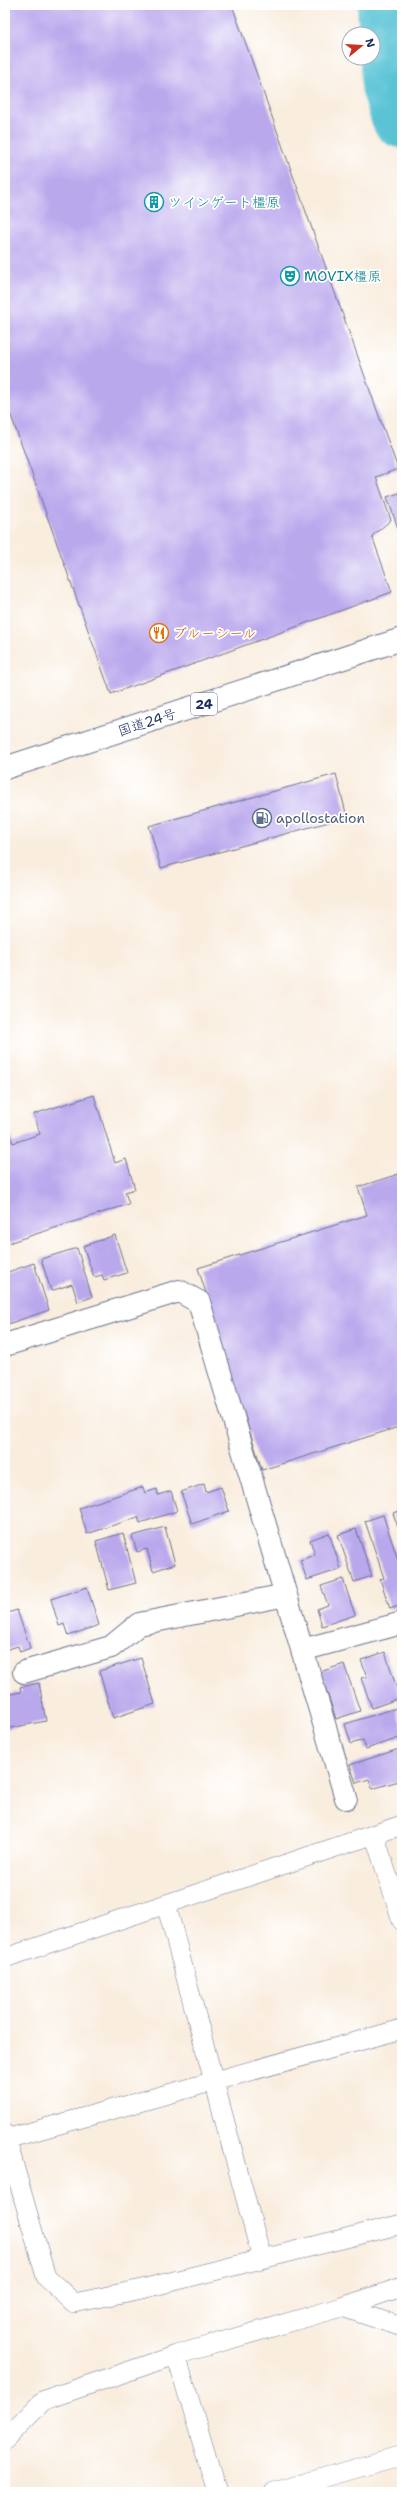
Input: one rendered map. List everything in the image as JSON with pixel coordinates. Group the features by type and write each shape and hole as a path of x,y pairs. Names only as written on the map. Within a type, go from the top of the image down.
{"main road":[{"name":"国道24号","path":"5,768 402,640"},
{"path":"5,1345 179,1291 199,1302 346,1798"},
{"path":"24,1672 111,1647 140,1624 286,1595"},
{"path":"302,1650 402,1623"}],"lane":[{"path":"5,1958 402,1825"},
{"path":"374,1834 402,1921"},
{"path":"166,1904 262,2259"},
{"path":"402,2029 6,2136 46,2277 74,2303 142,2289 402,2224"},
{"path":"5,2440 44,2400 176,2355 342,2307 402,2287"},
{"path":"342,2307 402,2327"},
{"path":"176,2355 217,2492"},
{"path":"274,2492 402,2455"}],"building":[{"name":"ツインゲート橿原","path":"5,5 232,5 398,469 376,477 391,520 372,536 392,592 111,694 5,399"},
{"path":"402,492 402,534 400,534 387,497"},
{"path":"336,774 347,817 161,868 149,826"},
{"path":"94,1095 115,1163 126,1159 135,1189 125,1192 129,1204 5,1244 5,1124 13,1143 40,1134 34,1114"},
{"path":"402,1173 402,1426 262,1470 198,1268 367,1215 358,1187"},
{"path":"115,1235 127,1273 104,1280 102,1275 94,1277 83,1246"},
{"path":"77,1248 92,1297 78,1302 72,1284 51,1291 41,1259"},
{"path":"34,1263 49,1310 5,1325 5,1273"},
{"path":"204,1484 206,1492 221,1487 229,1511 192,1524 181,1492"},
{"path":"143,1487 145,1493 157,1489 158,1495 171,1491 177,1511 140,1523 138,1517 87,1534 79,1508"},
{"path":"402,1510 402,1539 393,1513"},
{"path":"383,1515 402,1572 402,1581 398,1582 402,1594 402,1605 390,1609 380,1579 384,1578 365,1521"},
{"path":"165,1527 175,1564 153,1571 147,1549 137,1552 132,1536"},
{"path":"356,1529 372,1576 354,1582 338,1535"},
{"path":"123,1533 136,1583 109,1590 96,1541"},
{"path":"329,1533 341,1569 307,1580 300,1560 315,1555 310,1540"},
{"path":"343,1579 355,1615 322,1626 317,1609 328,1605 321,1586"},
{"path":"87,1587 99,1625 68,1636 64,1624 59,1626 51,1599"},
{"path":"17,1610 30,1648 20,1652 18,1646 5,1650 5,1614"},
{"path":"385,1652 400,1698 372,1708 361,1678 367,1677 361,1660"},
{"path":"141,1658 155,1704 113,1718 99,1671"},
{"path":"344,1664 360,1711 336,1719 320,1672"},
{"path":"39,1683 46,1721 5,1729 5,1695 21,1692 20,1687"},
{"path":"396,1708 402,1729 402,1737 366,1749 363,1740 351,1744 345,1724"},
{"path":"402,1748 402,1780 372,1789 369,1779 356,1783 350,1765"}],"waterway":[{"path":"388,5 392,85 402,117"}],"place":[{"name":"ツインゲート橿原","path":"154,202"},
{"name":"MOVIX橿原","path":"290,276"},
{"name":"ブルーシール","path":"159,633"},
{"name":"apollostation","path":"262,818"}]}
